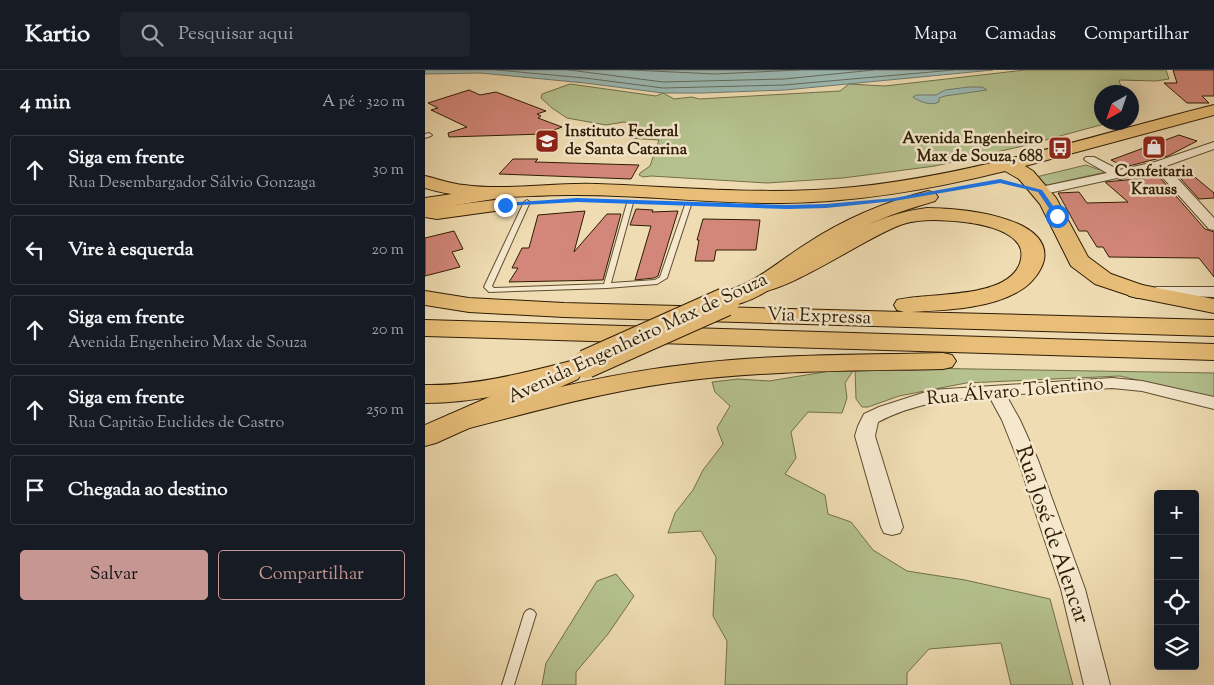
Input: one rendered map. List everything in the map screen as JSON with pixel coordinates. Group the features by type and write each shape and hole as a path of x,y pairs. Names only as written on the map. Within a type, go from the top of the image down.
{"main road":[{"path":"1033,183 1089,158 1141,142 1214,111"},
{"path":"425,211 437,213 527,202 577,200 787,207 826,206 894,200 1004,173 1214,111"},
{"path":"1004,173 1033,183 1057,216 1079,261 1103,279 1137,292 1214,306"},
{"path":"425,204 493,194 573,189 751,196 851,193 966,181"},
{"name":"Avenida Engenheiro Max de Souza","path":"425,436 757,287 814,248 858,222 885,210 966,181"},
{"path":"425,182 465,192 493,194"},
{"path":"643,312 841,309 953,300 996,292 1013,285 1033,263 1033,251 1021,236 1002,225 964,215 926,214 895,220 869,229 784,276 757,287"},
{"name":"Via Expressa","path":"425,298 469,305 643,312 1214,328"},
{"name":"Via Expressa","path":"425,328 1214,352"},
{"path":"458,422 612,384 701,371 832,364 983,360 1123,350"},
{"path":"425,394 465,393 500,387 584,365"}],"street":[{"path":"1033,183 1120,175 1212,148"},
{"path":"1089,158 1120,175"},
{"path":"1158,165 1214,226"},
{"path":"1137,292 1214,292"},
{"name":"Rua Álvaro Tolentino","path":"892,527 865,436 871,418 898,406 933,396 1112,383 1142,386 1214,403"},
{"name":"Rua José de Alencar","path":"995,390 1011,420 1027,460 1073,589 1097,685"}],"lane":[{"path":"527,202 488,286 492,290 607,286 657,282 663,278 689,205"},
{"path":"607,286 630,203"},
{"path":"508,685 530,614"}],"green space":[{"path":"1025,70 1166,70 1169,79 1156,81 1120,80 1121,85 1094,85 1094,127 1023,146 935,166 843,178 767,183 643,177 639,175 650,166 659,140 629,138 627,134 640,125 624,122 606,125 567,118 541,98 542,94 570,84 656,96 663,93 674,99 840,91 849,84 885,86"},
{"path":"1086,165 1106,172 1043,186 1036,177"},
{"path":"855,367 1214,373 1214,398 1120,376 966,383 899,396 868,407 862,407 856,399 855,368 845,383 847,398 842,413 808,412 791,432 796,458 785,474 825,495 828,514 851,522 873,550 907,571 965,580 1050,599 1073,685 1011,685 1001,643 929,649 907,673 907,685 725,685 727,641 713,616 716,557 701,531 668,533 675,513 693,490 703,470 723,444 717,428 730,406 715,392 712,382 738,379 769,381"},
{"path":"616,574 634,596 608,634 576,672 576,685 542,685 546,663 597,581"}],"water":[{"path":"425,70 993,70 785,90 663,93 480,73 425,74"},
{"path":"982,87 987,90 945,96 939,98 939,102 933,104 922,102 913,97 916,95 936,95 945,90"}],"building":[{"path":"1173,70 1214,70 1214,96 1202,96 1209,103 1187,103 1164,83 1177,83"},
{"path":"469,90 480,95 496,92 546,111 537,114 541,116 538,118 562,127 543,134 449,137 448,133 467,127 431,110 438,108 428,103"},
{"path":"1179,135 1197,141 1168,156 1125,167 1111,160"},
{"path":"513,159 538,159 535,162 639,165 631,179 499,174"},
{"path":"1171,168 1184,168 1214,193 1214,198 1199,199"},
{"path":"1154,171 1205,229 1214,232 1214,277 1199,258 1109,257 1103,247 1097,247 1087,231 1079,231 1058,193 1079,192 1087,203 1128,202 1105,182 1147,178 1141,175"},
{"path":"636,209 653,210 652,212 678,211 658,276 654,278 635,280 651,226 630,225"},
{"path":"585,211 574,252 607,214 621,214 603,280 509,282 518,268 512,268 522,248 529,248 538,215"},
{"path":"703,219 760,220 756,250 716,250 714,261 695,261 699,240 697,240"},
{"path":"454,231 463,249 452,252 460,267 425,276 425,238"}],"place":[{"name":"Instituto Federal de Santa Catarina","path":"547,141"},
{"name":"Confeitaria Krauss","path":"1154,147"},
{"name":"Avenida Engenheiro Max de Souza, 688","path":"1060,148"}],"route":[{"path":"505,205 577,200 689,205 826,206 894,200 1000,181 1040,191 1057,216"}]}
